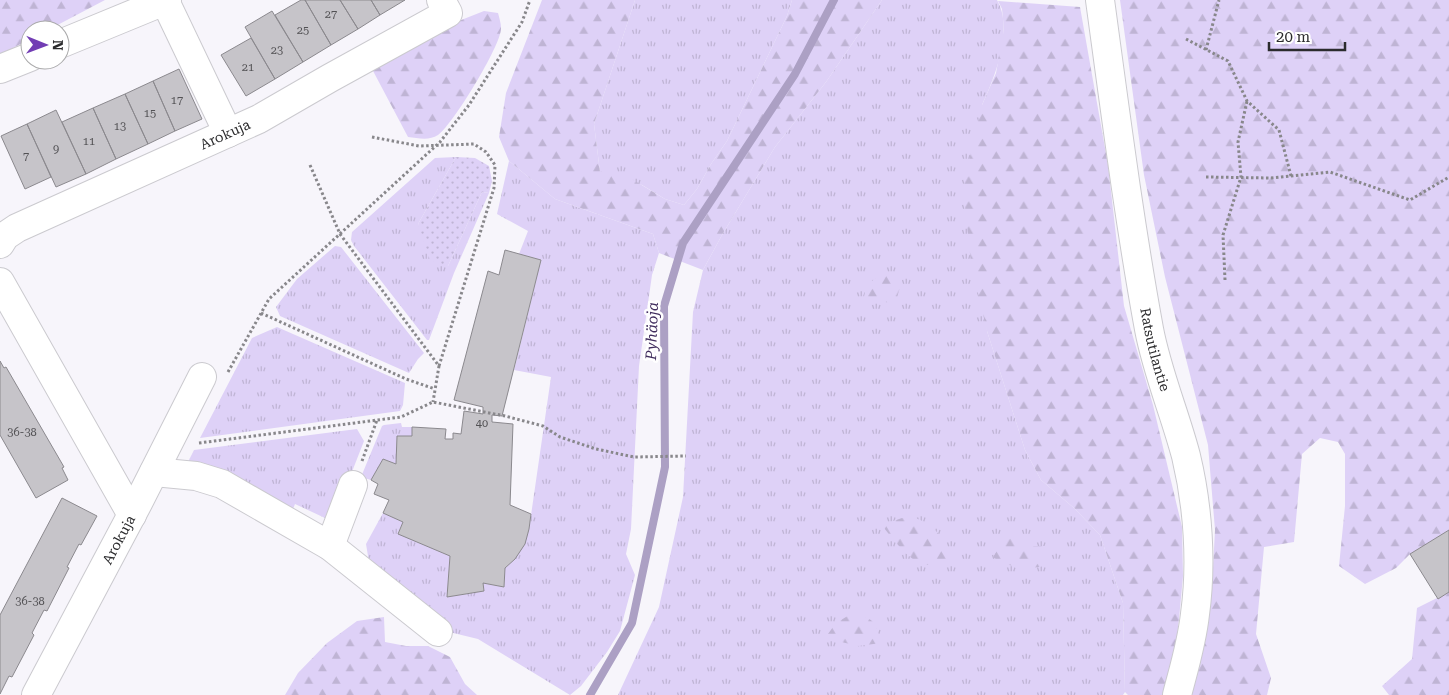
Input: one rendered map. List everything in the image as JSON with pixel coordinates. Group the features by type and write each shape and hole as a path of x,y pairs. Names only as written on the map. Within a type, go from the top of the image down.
{"street":[{"path":"70,40 166,0 228,133"},
{"name":"Ratsutilantie","path":"1100,0 1146,311 1151,337 1186,457 1195,510 1198,575 1196,614 1187,661 1177,695"},
{"name":"Arokuja","path":"2,235 259,119 330,78 444,6"},
{"path":"0,69 20,61"},
{"name":"Arokuja","path":"0,282 132,515 36,695"},
{"path":"132,515 202,377"},
{"path":"154,472 196,476 222,484 330,546 438,632"},
{"path":"330,546 354,485"}],"path":[{"path":"234,360 269,299 436,146 469,105 522,22 530,0"},
{"path":"1206,50 1219,0"},
{"path":"1186,39 1228,61 1247,101 1279,130 1291,176"},
{"path":"1225,280 1223,234 1241,177 1238,142 1247,101"},
{"path":"372,137 419,146 474,144 486,152 495,165 494,188 439,366 433,402"},
{"path":"310,165 340,234 439,366"},
{"path":"1206,177 1270,178 1330,172 1410,200 1449,177"},
{"path":"261,313 406,379 435,389"},
{"path":"191,444 401,417 433,402 544,426 560,437 596,449 634,457 686,456"},
{"path":"354,485 377,420"}],"green space":[{"path":"0,0 105,0 67,20 20,20 20,44 0,55"},
{"path":"542,0 635,0 594,124 600,172 607,169 625,175 665,199 684,205 697,189 727,141 787,16 792,0 882,0 826,82 775,147 703,270 659,253 653,234 555,199 509,161 499,137 506,93"},
{"path":"635,0 792,0 787,16 727,141 697,189 684,205 665,199 642,185 600,172 594,124"},
{"path":"882,0 997,0 1002,12 1004,25 1001,53 982,105 987,331 1025,450 1041,480 1074,508 1100,535 1123,603 1125,692 1123,695 618,695 659,607 683,497 693,312 703,270 775,147 826,82"},
{"path":"1120,0 1449,0 1449,530 1410,554 1396,568 1365,584 1339,566 1345,506 1345,454 1338,442 1320,438 1302,454 1294,542 1264,547 1256,634 1271,678 1267,695 1189,695 1199,660 1212,587 1215,530 1208,445 1165,277 1144,175"},
{"path":"998,1 1080,7 1108,165 1124,306 1153,405 1182,527 1183,576 1179,619 1173,669 1164,695 1128,695 1125,692 1123,603 1100,535 1074,508 1041,480 1025,450 987,331 971,263 963,187 982,105 996,73 1004,29 1002,9"},
{"path":"484,11 498,13 501,28 494,50 475,84 454,117 438,135 427,139 408,137 372,69 446,26"},
{"path":"456,157 418,224 448,266 482,192 489,193 454,273 429,340 427,340 354,246 351,240 352,232 435,158"},
{"path":"456,157 475,158 489,166 492,181 489,193 482,192 448,266 430,260 418,224"},
{"path":"509,161 555,199 653,234 659,253 652,275 639,366 631,529 626,554 635,575 620,631 607,652 581,686 570,695 478,639 445,631 369,562 366,544 383,513 403,522 398,533 450,556 447,597 484,591 483,583 504,587 505,568 517,555 527,535 551,377 514,370 541,260 519,254 528,231 497,214"},
{"path":"335,246 341,247 424,353 409,373 280,316 276,307 297,279"},
{"path":"879,276 902,276 896,304 864,298 866,285"},
{"path":"277,327 405,383 403,405 400,411 200,438 252,338"},
{"path":"401,423 402,427 412,427 412,436 397,436 396,464 383,459 371,480 361,477 382,426"},
{"path":"357,429 364,441 348,482 341,479 325,518 295,504 291,514 188,462 194,450"},
{"path":"902,518 916,518 936,531 946,548 946,562 931,565 922,564 906,553 882,525"},
{"path":"1007,535 1032,546 1047,546 1044,566 1020,570 993,557"},
{"path":"1449,592 1449,695 1389,695 1382,686 1412,659 1417,608"},
{"path":"851,614 865,617 873,622 881,643 858,646 825,638 836,623"},
{"path":"384,617 385,642 406,646 428,646 450,657 465,684 477,695 285,695 298,673 327,643 357,621"}],"building":[{"path":"301,0 305,0 331,45 303,62 275,15"},
{"path":"305,0 340,0 358,29 331,45"},
{"path":"340,0 371,0 380,15 358,29"},
{"path":"371,0 405,0 380,15"},
{"path":"272,11 303,62 275,79 245,27"},
{"path":"251,38 275,79 246,96 221,55"},
{"path":"179,69 202,119 175,131 153,81"},
{"path":"153,81 175,131 148,144 125,94"},
{"path":"125,94 148,144 116,159 93,108"},
{"path":"93,108 116,159 86,174 62,122"},
{"path":"56,110 86,174 56,187 27,124"},
{"path":"27,124 51,177 25,189 1,136"},
{"path":"505,250 541,260 502,416 492,415 492,422 513,424 510,505 531,514 529,529 525,544 515,559 505,568 504,587 483,583 484,591 447,597 450,556 398,534 403,522 383,513 389,500 374,494 378,484 371,480 383,459 396,464 397,436 412,436 412,427 446,429 445,439 453,439 453,433 461,434 464,411 483,414 483,407 454,400 488,271 499,275"},
{"path":"0,361 4,368 6,367 64,467 62,468 68,480 36,498 0,435"},
{"path":"62,498 97,516 81,545 79,544 47,611 44,610 32,633 34,635 12,677 9,676 0,694 0,615"},
{"path":"1449,530 1449,592 1438,599 1410,554"}],"waterway":[{"name":"Pyhäoja","path":"590,695 632,623 665,467 664,306 683,243 795,74 834,0"}]}
